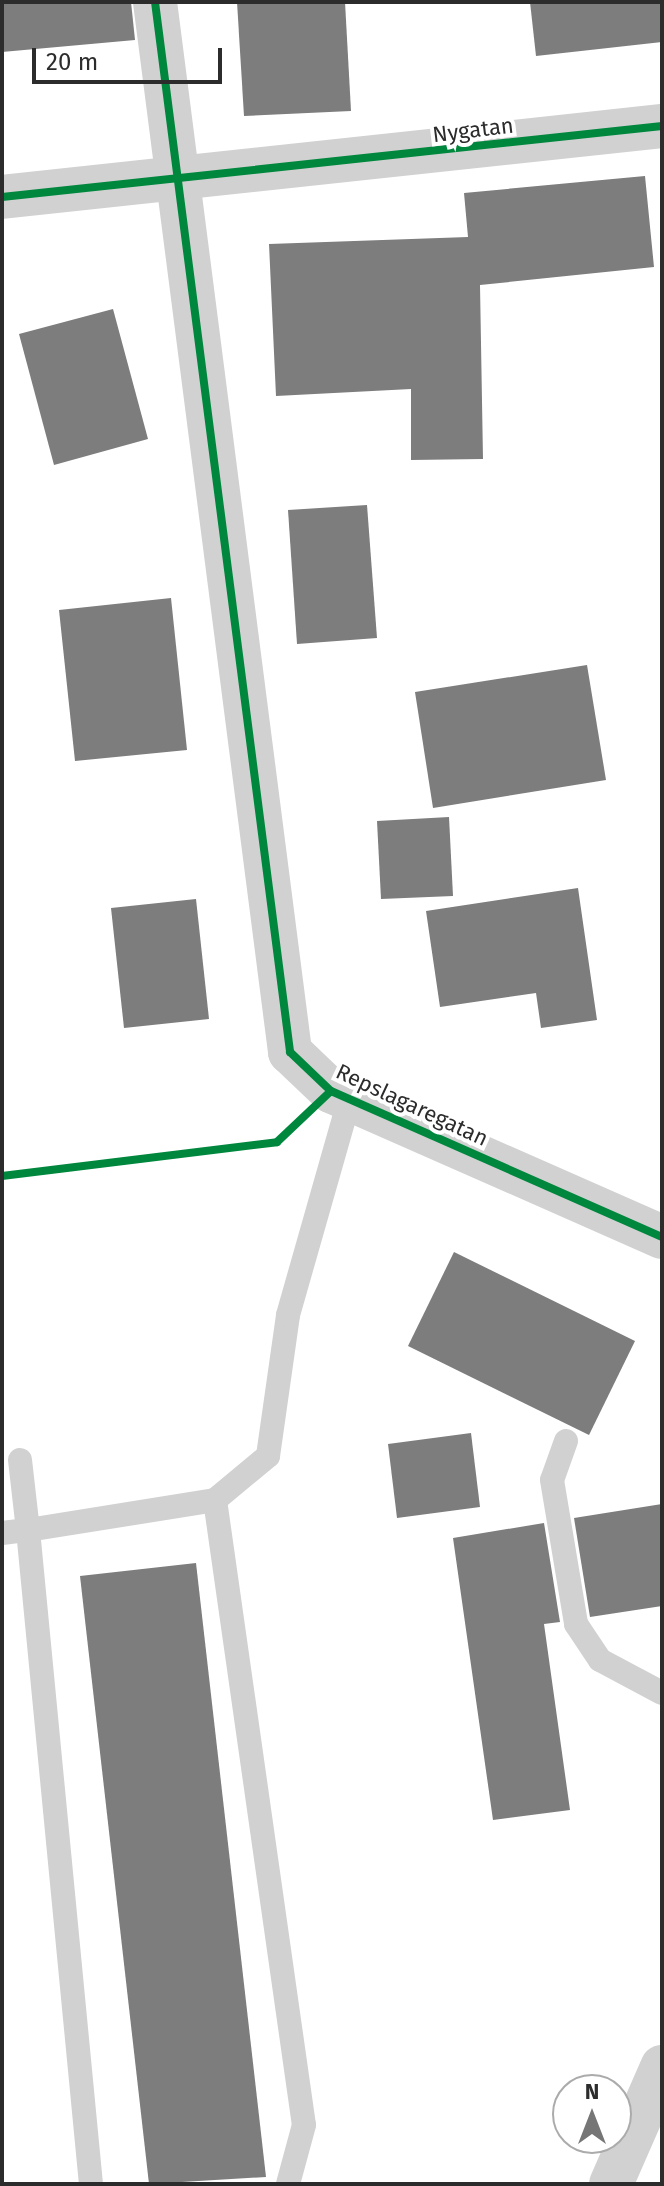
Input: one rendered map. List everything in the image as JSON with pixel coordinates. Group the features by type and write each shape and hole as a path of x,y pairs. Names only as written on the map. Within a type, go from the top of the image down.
{"street":[{"name":"Repslagaregatan","path":"155,2 278,996 290,1052 331,1091 662,1237"},
{"name":"Nygatan","path":"2,197 176,183 662,126"},
{"path":"611,2184 662,2067"}],"lane":[{"path":"2,1533 215,1500 268,1456 288,1315 350,1098"},
{"path":"566,1441 552,1480 576,1624 600,1660 662,1693"},
{"path":"20,1460 91,2184"},
{"path":"215,1500 304,2125 288,2184"}],"building":[{"path":"2,2 131,2 135,40 2,52"},
{"path":"237,2 345,2 351,111 244,116"},
{"path":"530,2 662,2 662,42 536,56"},
{"path":"645,176 654,267 480,285 483,459 411,460 411,389 276,396 269,244 468,237 464,193"},
{"path":"113,309 148,439 54,465 19,334"},
{"path":"367,505 377,638 297,644 288,510"},
{"path":"171,598 187,750 75,761 59,610"},
{"path":"587,665 606,780 433,808 415,692"},
{"path":"449,817 453,896 381,899 377,821"},
{"path":"578,888 597,1020 541,1028 536,993 440,1007 426,911"},
{"path":"196,899 209,1019 124,1028 111,908"},
{"path":"454,1252 635,1341 589,1435 408,1346"},
{"path":"471,1433 480,1507 397,1518 388,1444"},
{"path":"662,1504 662,1606 590,1617 574,1518"},
{"path":"544,1523 560,1622 544,1624 570,1810 493,1820 453,1538"},
{"path":"196,1563 266,2177 149,2184 80,1576"}],"cycle path":[{"path":"155,2 290,1052 331,1091 662,1237"},
{"path":"2,197 662,126"},
{"path":"2,1176 277,1142 331,1091"}]}
